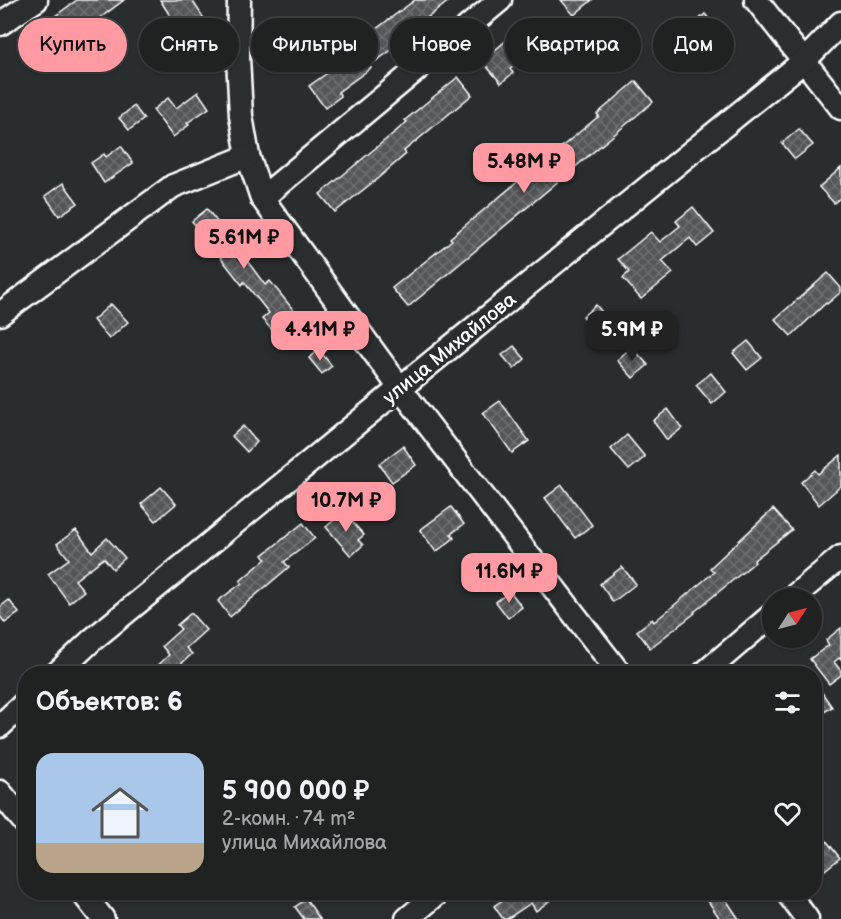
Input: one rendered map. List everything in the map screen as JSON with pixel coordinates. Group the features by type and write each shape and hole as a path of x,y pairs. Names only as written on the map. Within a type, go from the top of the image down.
{"street":[{"path":"0,24 36,0"},
{"path":"239,0 238,57 241,116 248,156 262,198 400,387 614,666"},
{"path":"262,198 500,0"},
{"path":"756,0 841,108"},
{"name":"улица Михайлова","path":"64,666 92,640 400,387 804,61 841,23"},
{"path":"0,314 173,186 248,156"},
{"path":"804,588 841,557"},
{"path":"712,666 762,624"},
{"path":"0,726 18,709"},
{"path":"0,792 18,814"},
{"path":"88,900 103,919"},
{"path":"408,919 431,900"},
{"path":"793,900 807,919"}],"building":[{"path":"77,0 124,0 100,18 52,18"},
{"path":"160,0 192,0 204,18 171,18"},
{"path":"415,0 450,0 427,18 391,18"},
{"path":"561,0 592,0 574,15"},
{"path":"390,19 390,51 378,60 378,28"},
{"path":"505,42 505,72 513,73 501,83 492,72 493,52"},
{"path":"329,72 366,72 338,92 341,96 325,108 309,86"},
{"path":"458,77 472,95 404,151 406,154 377,179 335,212 320,194"},
{"path":"636,81 653,102 408,307 392,288 599,116 597,114"},
{"path":"198,92 209,108 187,123 189,125 173,137 153,110 168,98 176,108"},
{"path":"134,106 144,119 129,130 119,118"},
{"path":"799,129 813,145 795,159 782,143"},
{"path":"121,146 133,163 104,183 91,163 104,154 106,157"},
{"path":"841,168 841,197 834,203 819,187"},
{"path":"63,183 78,203 59,216 45,196"},
{"path":"693,207 714,233 697,247 690,238 662,261 673,273 641,299 623,278 629,272 618,259 651,232 660,242 680,226 676,221"},
{"path":"207,209 244,253 242,254 265,285 270,281 295,312 273,331 262,319 269,313 244,282 242,285 192,221"},
{"path":"828,273 841,288 841,292 791,336 775,319"},
{"path":"111,304 128,322 109,339 93,320"},
{"path":"596,305 608,319 595,331 583,316"},
{"path":"748,341 762,358 747,370 733,353"},
{"path":"514,346 525,359 514,369 502,355"},
{"path":"632,347 648,365 633,378 617,360"},
{"path":"319,350 332,366 322,374 309,358"},
{"path":"711,373 726,392 712,404 696,385"},
{"path":"500,401 529,441 512,453 483,413"},
{"path":"668,409 682,428 667,440 653,421"},
{"path":"243,426 257,442 247,452 232,436"},
{"path":"627,435 645,457 629,470 611,449"},
{"path":"403,446 416,465 392,482 379,464"},
{"path":"841,455 841,486 819,505 801,482 815,470 818,474"},
{"path":"562,485 592,525 575,538 545,498"},
{"path":"161,487 176,504 156,521 141,504"},
{"path":"451,507 464,524 451,534 454,538 436,552 420,530"},
{"path":"773,509 792,530 754,560 755,562 695,613 650,648 637,631 652,619 654,622 714,572 710,568"},
{"path":"343,512 364,535 358,540 363,545 351,556 326,527"},
{"path":"303,523 315,538 284,562 289,567 230,617 218,601 242,583 240,581 266,559 263,555"},
{"path":"76,530 92,552 107,538 125,558 113,569 104,558 75,580 84,591 69,603 48,574 69,559 57,544"},
{"path":"485,555 497,571 479,583 468,567"},
{"path":"622,567 636,584 613,602 600,584"},
{"path":"510,591 522,607 508,618 496,602"},
{"path":"9,600 19,613 5,623 0,616 0,607"},
{"path":"191,613 206,630 186,648 192,654 179,666 157,666 169,655 162,646 181,629 177,625"},
{"path":"841,628 841,660 839,658 834,662 841,671 841,675 829,684 822,675 822,666 815,666 810,659 829,645 826,640"},
{"path":"822,693 832,707 822,713"},
{"path":"822,835 840,858 822,872"},
{"path":"307,900 320,919 304,919 295,907"},
{"path":"503,900 550,900 536,911 531,903 507,919 503,919 494,906"},
{"path":"707,900 726,900 739,919 720,919"}]}
